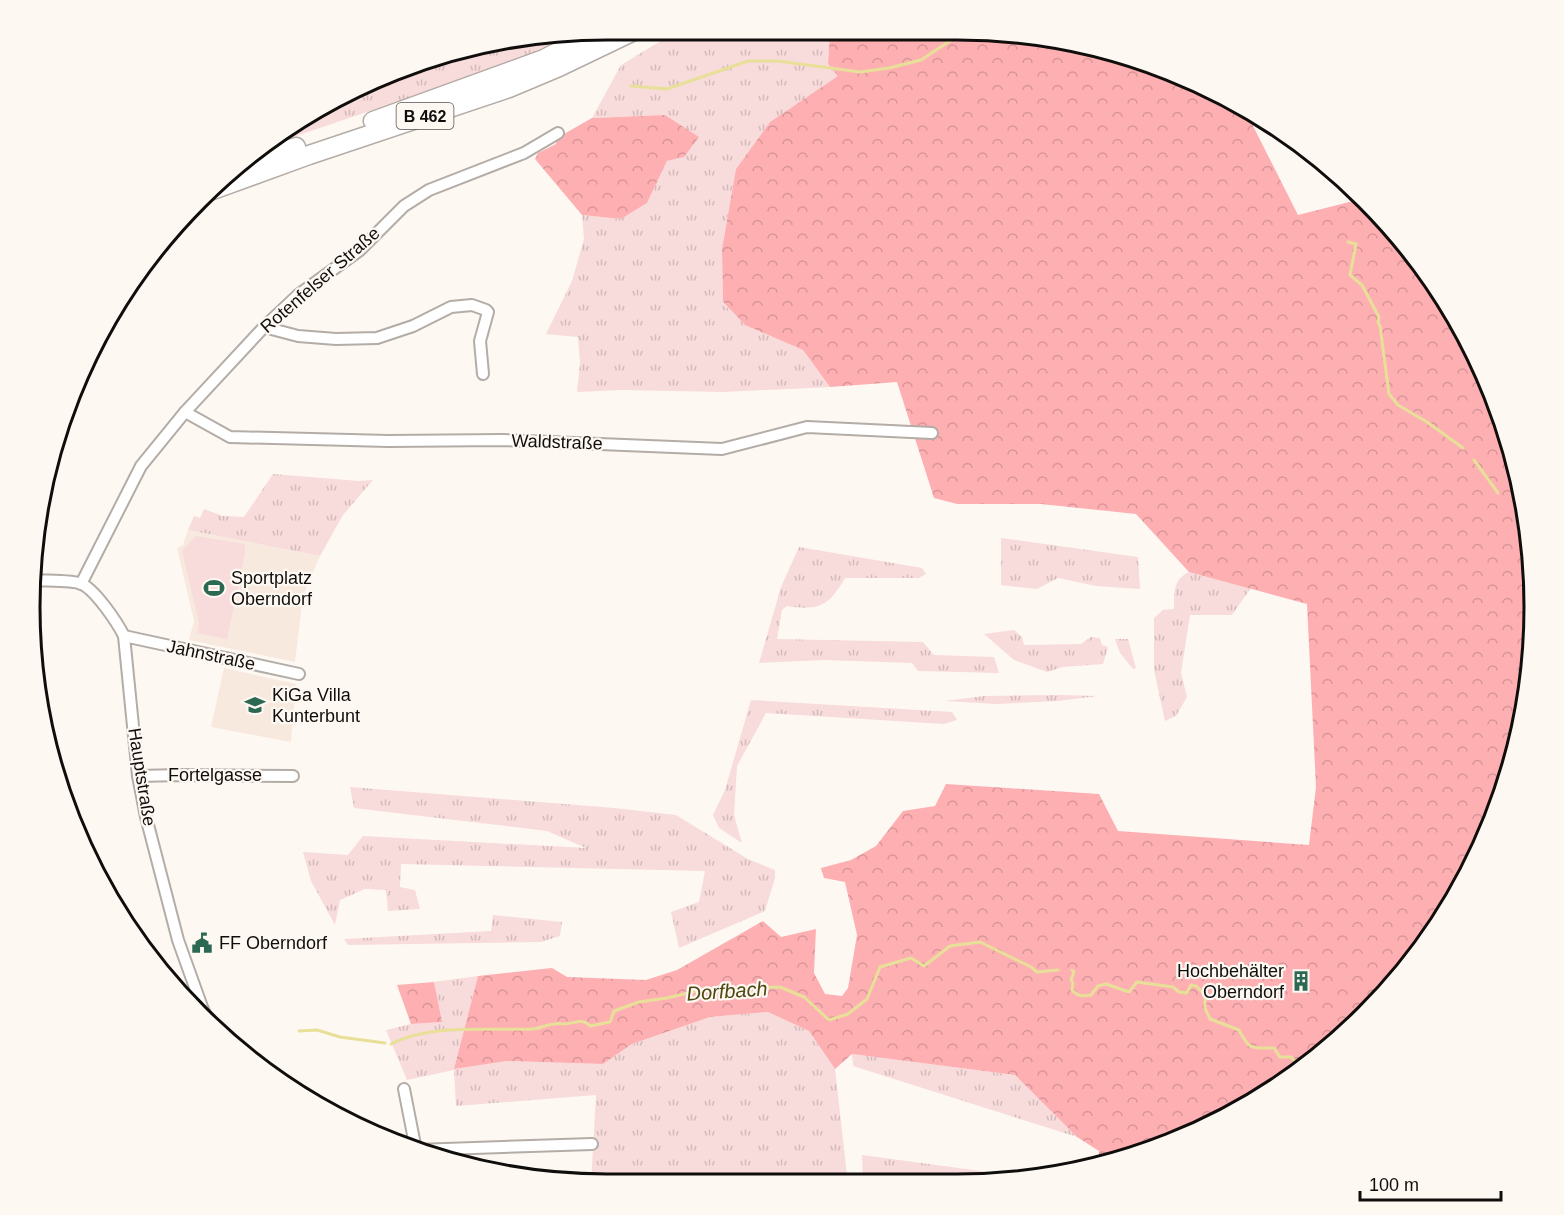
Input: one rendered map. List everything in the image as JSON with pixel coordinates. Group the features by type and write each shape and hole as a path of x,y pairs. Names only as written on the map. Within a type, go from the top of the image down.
{"highway":[{"name":"B 462","path":"233,182 509,88 615,40"},
{"name":"B 462","path":"261,158 423,104 544,59 578,42"}],"street":[{"name":"Rotenfelser Straße","path":"81,584 141,466 185,412 264,327 298,295 360,250 404,206 429,190 524,153 558,133"},
{"path":"264,327 298,336 336,339 377,338 413,326 451,307 472,305 488,312 480,341 483,374"},
{"name":"Waldstraße","path":"185,412 230,437 396,441 502,440 722,449 807,427 932,433"},
{"path":"41,581 81,584"},
{"name":"Hauptstraße","path":"81,584 92,592 117,623 124,636 138,776 146,817 178,940 200,1000"},
{"name":"Jahnstraße","path":"124,636 299,674"},
{"name":"Fortelgasse","path":"138,776 292,776"},
{"path":"404,1089 414,1140"},
{"path":"442,1149 592,1144"}],"shaded area":[{"path":"188,530 320,556 303,596 295,662 189,640 194,621 177,548 183,545"},
{"name":"KiGa Villa Kunterbunt","path":"224,668 296,684 291,742 211,727"}],"green space":[{"path":"662,40 829,40 828,64 839,76 770,122 736,169 722,249 723,303 745,325 803,350 830,387 722,392 622,390 577,392 580,363 578,337 546,334 572,281 584,239 582,215 621,219 647,203 667,161 684,157 665,115 592,118 621,65"},
{"path":"829,40 957,40 1031,45 1067,51 1139,71 1207,99 1240,116 1252,123 1298,215 1351,201 1406,262 1448,324 1465,357 1493,425 1504,461 1519,533 1522,570 1524,608 1519,682 1513,718 1493,790 1465,858 1448,891 1428,923 1383,981 1330,1034 1302,1057 1240,1099 1207,1116 1139,1144 1103,1155 1099,1156 1099,1151 1077,1137 1015,1075 852,1054 835,1069 809,1031 768,1012 710,1017 632,1044 603,1064 507,1061 454,1069 478,976 552,968 567,977 646,980 677,970 763,921 781,937 816,929 814,973 825,994 842,996 848,988 857,935 845,882 824,878 821,868 851,860 876,846 903,811 935,806 946,784 1099,794 1118,831 1309,845 1316,787 1307,604 1189,572 1136,514 1041,504 957,504 934,498 897,382 830,387 803,350 745,325 723,302 722,249 736,169 770,122 838,76 828,64"},
{"path":"556,43 464,79 288,139 324,116 357,99 425,71 497,51"},
{"path":"665,115 699,137 684,157 667,161 647,203 621,219 582,215 535,159 538,153 556,144 557,138 592,118"},
{"path":"273,474 359,481 373,480 343,515 320,556 188,530 194,516 200,518 204,509 223,516 244,517"},
{"name":"Sportplatz Oberndorf","path":"196,536 245,544 227,639 197,633 199,623 182,551"},
{"path":"1001,538 1138,557 1140,589 1096,586 1058,578 1037,589 1001,585"},
{"path":"799,547 922,568 926,574 919,578 845,578 834,595 822,604 807,608 787,606 782,610 777,639 923,642 934,655 994,657 999,673 918,671 912,663 824,660 759,663 781,587"},
{"path":"1189,572 1251,588 1232,615 1190,615 1181,673 1187,697 1176,716 1165,721 1154,670 1154,618 1163,610 1174,609 1177,583"},
{"path":"1014,630 1022,637 1024,645 1081,644 1091,637 1100,638 1102,645 1108,647 1103,664 1063,667 1047,672 1014,660 984,634"},
{"path":"1115,639 1128,639 1136,668 1133,669 1120,653"},
{"path":"984,696 1098,696 996,704 945,701"},
{"path":"751,700 952,712 957,720 944,724 766,713 737,766 734,815 742,843 719,828 713,815 725,790"},
{"path":"350,787 676,815 748,859 775,870 775,878 765,911 679,948 671,912 699,902 705,871 401,864 400,887 415,890 420,909 388,911 386,890 365,889 340,900 335,925 311,881 303,852 348,855 363,836 586,848 547,831 354,808"},
{"path":"493,915 562,922 560,936 541,942 348,945 344,939 491,931"},
{"path":"478,976 454,1069 507,1061 603,1064 632,1044 710,1017 768,1012 809,1031 835,1069 847,1174 592,1174 596,1095 456,1106 454,1070 407,1080 386,1030 411,1024 441,1022 434,982"},
{"path":"434,982 442,1022 411,1024 397,985"},
{"path":"852,1054 1015,1075 1077,1137 853,1066"},
{"path":"862,1155 995,1173 957,1174 863,1174"}],"waterway":[{"path":"631,86 667,89 748,61 778,61 860,72 889,68 921,60 951,40"},
{"path":"1348,242 1356,244 1350,275 1362,285 1379,317 1389,394 1398,405 1427,422 1463,448"},
{"path":"1474,460 1498,493"},
{"name":"Dorfbach","path":"391,1044 425,1033 460,1029 532,1029 581,1021 590,1026 610,1022 614,1011 639,1002 705,989 780,987 804,997 829,1020 848,1014 867,999 880,967 911,958 924,966 950,946 980,942 1037,972 1058,970"},
{"name":"Dorfbach","path":"1072,970 1074,972 1071,980 1072,990 1081,996 1091,995 1098,986 1106,984 1129,992 1137,982 1173,987 1179,992 1187,993 1191,985 1196,986 1205,995 1205,1008 1210,1019 1239,1030 1252,1047 1274,1048 1280,1057 1291,1057 1295,1062"},
{"name":"Dorfbach","path":"299,1031 317,1030 340,1037 385,1043"}],"place":[{"name":"Sportplatz Oberndorf","path":"214,588"},
{"name":"KiGa Villa Kunterbunt","path":"255,705"},
{"name":"FF Oberndorf","path":"202,943"},
{"name":"Hochbehälter Oberndorf","path":"1301,981"}]}
